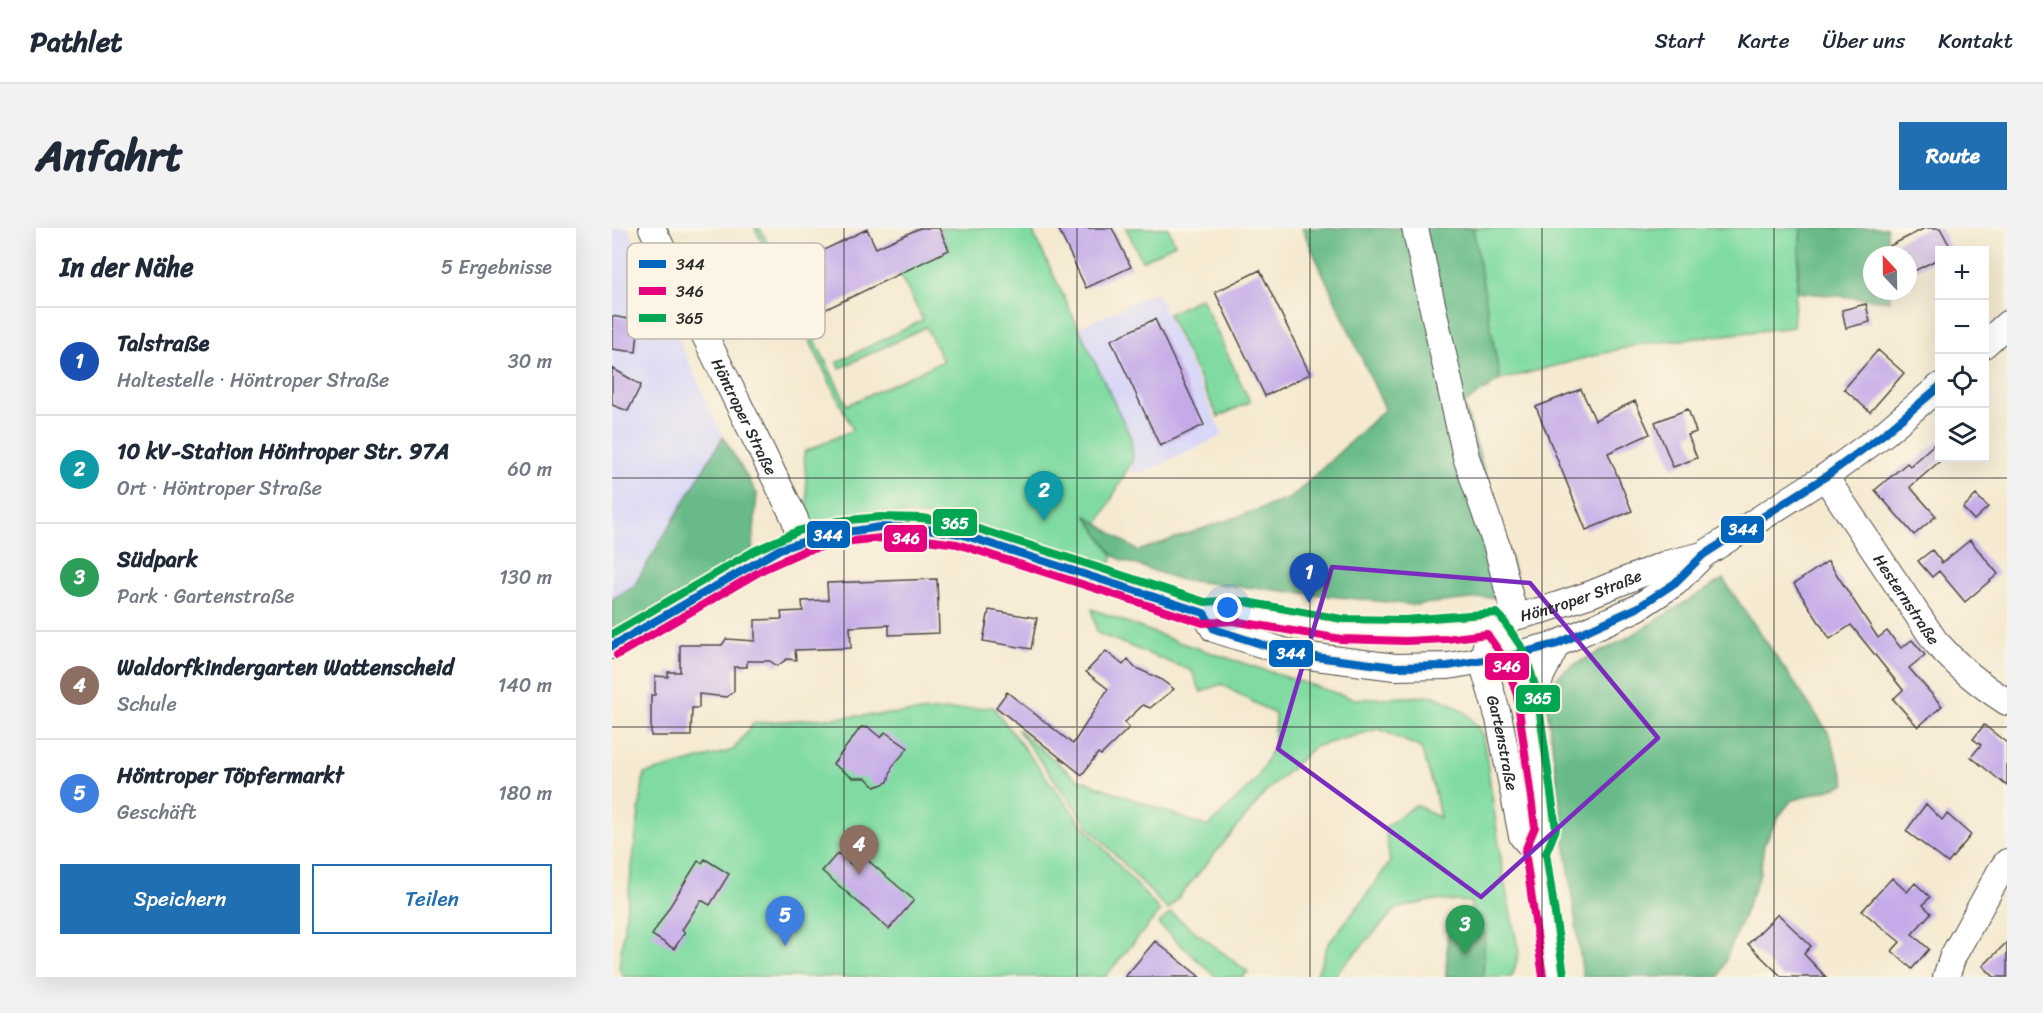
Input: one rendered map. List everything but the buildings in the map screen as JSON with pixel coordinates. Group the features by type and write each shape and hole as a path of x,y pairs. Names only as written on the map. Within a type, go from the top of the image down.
{"street":[{"name":"Höntroper Straße","path":"652,228 659,243"},
{"path":"1415,228 1466,458 1497,547 1503,620 1482,661"},
{"path":"1989,340 2007,324"},
{"name":"Höntroper Straße","path":"707,339 795,519 800,542"},
{"name":"Höntroper Straße","path":"1204,613 1214,628 1292,654 1395,667 1448,666 1514,655 1557,644 1637,608 1675,583 1703,555 1825,477 1886,433 1935,390"},
{"name":"Hesternstraße","path":"1825,477 1935,641 1953,662 1979,685 2007,702"},
{"name":"Höntroper Straße","path":"612,645 753,563 800,542 846,530 873,527 938,529 960,534 1204,613 1234,610 1341,629 1405,631 1445,629 1503,620 1591,594 1666,564 1703,555"},
{"name":"Gartenstraße","path":"1503,620 1527,693 1530,713 1546,829 1535,851"},
{"name":"Gartenstraße","path":"1530,713 1540,676 1557,644"},
{"name":"Gartenstraße","path":"1482,661 1499,719 1522,836 1535,851 1554,977"},
{"path":"1946,977 1953,956 2007,862"}],"highlighted area":[{"path":"1332,567 1530,583 1658,738 1481,897 1278,749"}],"shaded area":[{"path":"612,228 628,228 635,243 627,243 627,339 678,339 723,437 634,586 612,599"},
{"path":"1156,292 1223,435 1140,474 1126,467 1014,357"}],"green space":[{"path":"755,228 760,228 767,243 762,243"},
{"path":"939,228 1031,228 1131,438 1133,459 1098,524 1087,517 1113,555 1107,575 943,518 885,512 809,525 804,452 853,430 809,339 815,339 847,405 943,361 926,327 840,368 837,362 923,320 892,259 926,261 949,250"},
{"path":"1126,228 1168,228 1175,244 1142,261"},
{"path":"1302,228 1473,228 1500,380 1464,404 1521,594 1414,605 1181,580 1113,555 1086,515 1138,551 1291,498 1385,409"},
{"path":"1473,228 1801,228 1793,327 1636,345 1500,380"},
{"path":"1801,228 1887,228 1888,246 1863,246 1863,298 1797,292"},
{"path":"1201,298 1250,402 1218,417 1168,314"},
{"path":"723,437 757,494 752,554 612,632 612,599 634,586"},
{"path":"1723,579 1828,732 1846,784 1791,801 1779,816 1764,845 1760,874 1719,977 1583,977 1547,707 1550,683 1571,666 1624,640"},
{"path":"1092,609 1178,642 1354,699 1434,696 1466,713 1482,733 1486,755 1505,886 1519,953 1512,977 1446,977 1448,928 1470,925 1471,902 1434,900 1396,909 1333,977 1316,977 1328,944 1390,862 1385,827 1416,805 1440,818 1434,788 1421,748 1379,729 1314,747 1266,792 1168,910 1090,828 1017,729 1076,778 1208,827 1257,779 1274,745 1275,714 1221,684 1201,692 1192,671 1097,633"},
{"path":"993,707 1080,822 1160,911 1105,977 624,977 619,967 644,774 733,750 754,723"},
{"path":"1171,913 1248,972 1242,977 1216,977 1158,924"},
{"path":"1470,925 1485,932 1483,977 1446,977 1448,928"}],"transit line":[{"name":"344","path":"612,646 780,549 821,536 880,527 920,528 960,534 1204,613 1214,629 1292,654 1395,667 1448,666 1514,655 1557,644 1637,608 1675,583 1703,555 1825,477 1885,433 1935,390"},
{"name":"365","path":"612,634 754,551 798,531 839,521 880,517 921,518 963,524 1205,602 1235,600 1342,619 1405,620 1496,613 1524,651 1537,692 1556,829 1546,853 1564,975"},
{"name":"346","path":"617,655 764,569 804,551 843,542 881,538 919,539 957,544 1203,623 1233,621 1341,639 1406,641 1487,634 1505,660 1517,695 1535,827 1525,851 1543,977"}],"place":[{"name":"10 kV-Station Höntroper Str. 97A","path":"1044,521"},
{"name":"Talstraße","path":"1309,603"},
{"name":"Waldorfkindergarten Wattenscheid","path":"859,875"},
{"name":"Höntroper Töpfermarkt","path":"785,946"},
{"name":"Südpark","path":"1465,955"}]}
